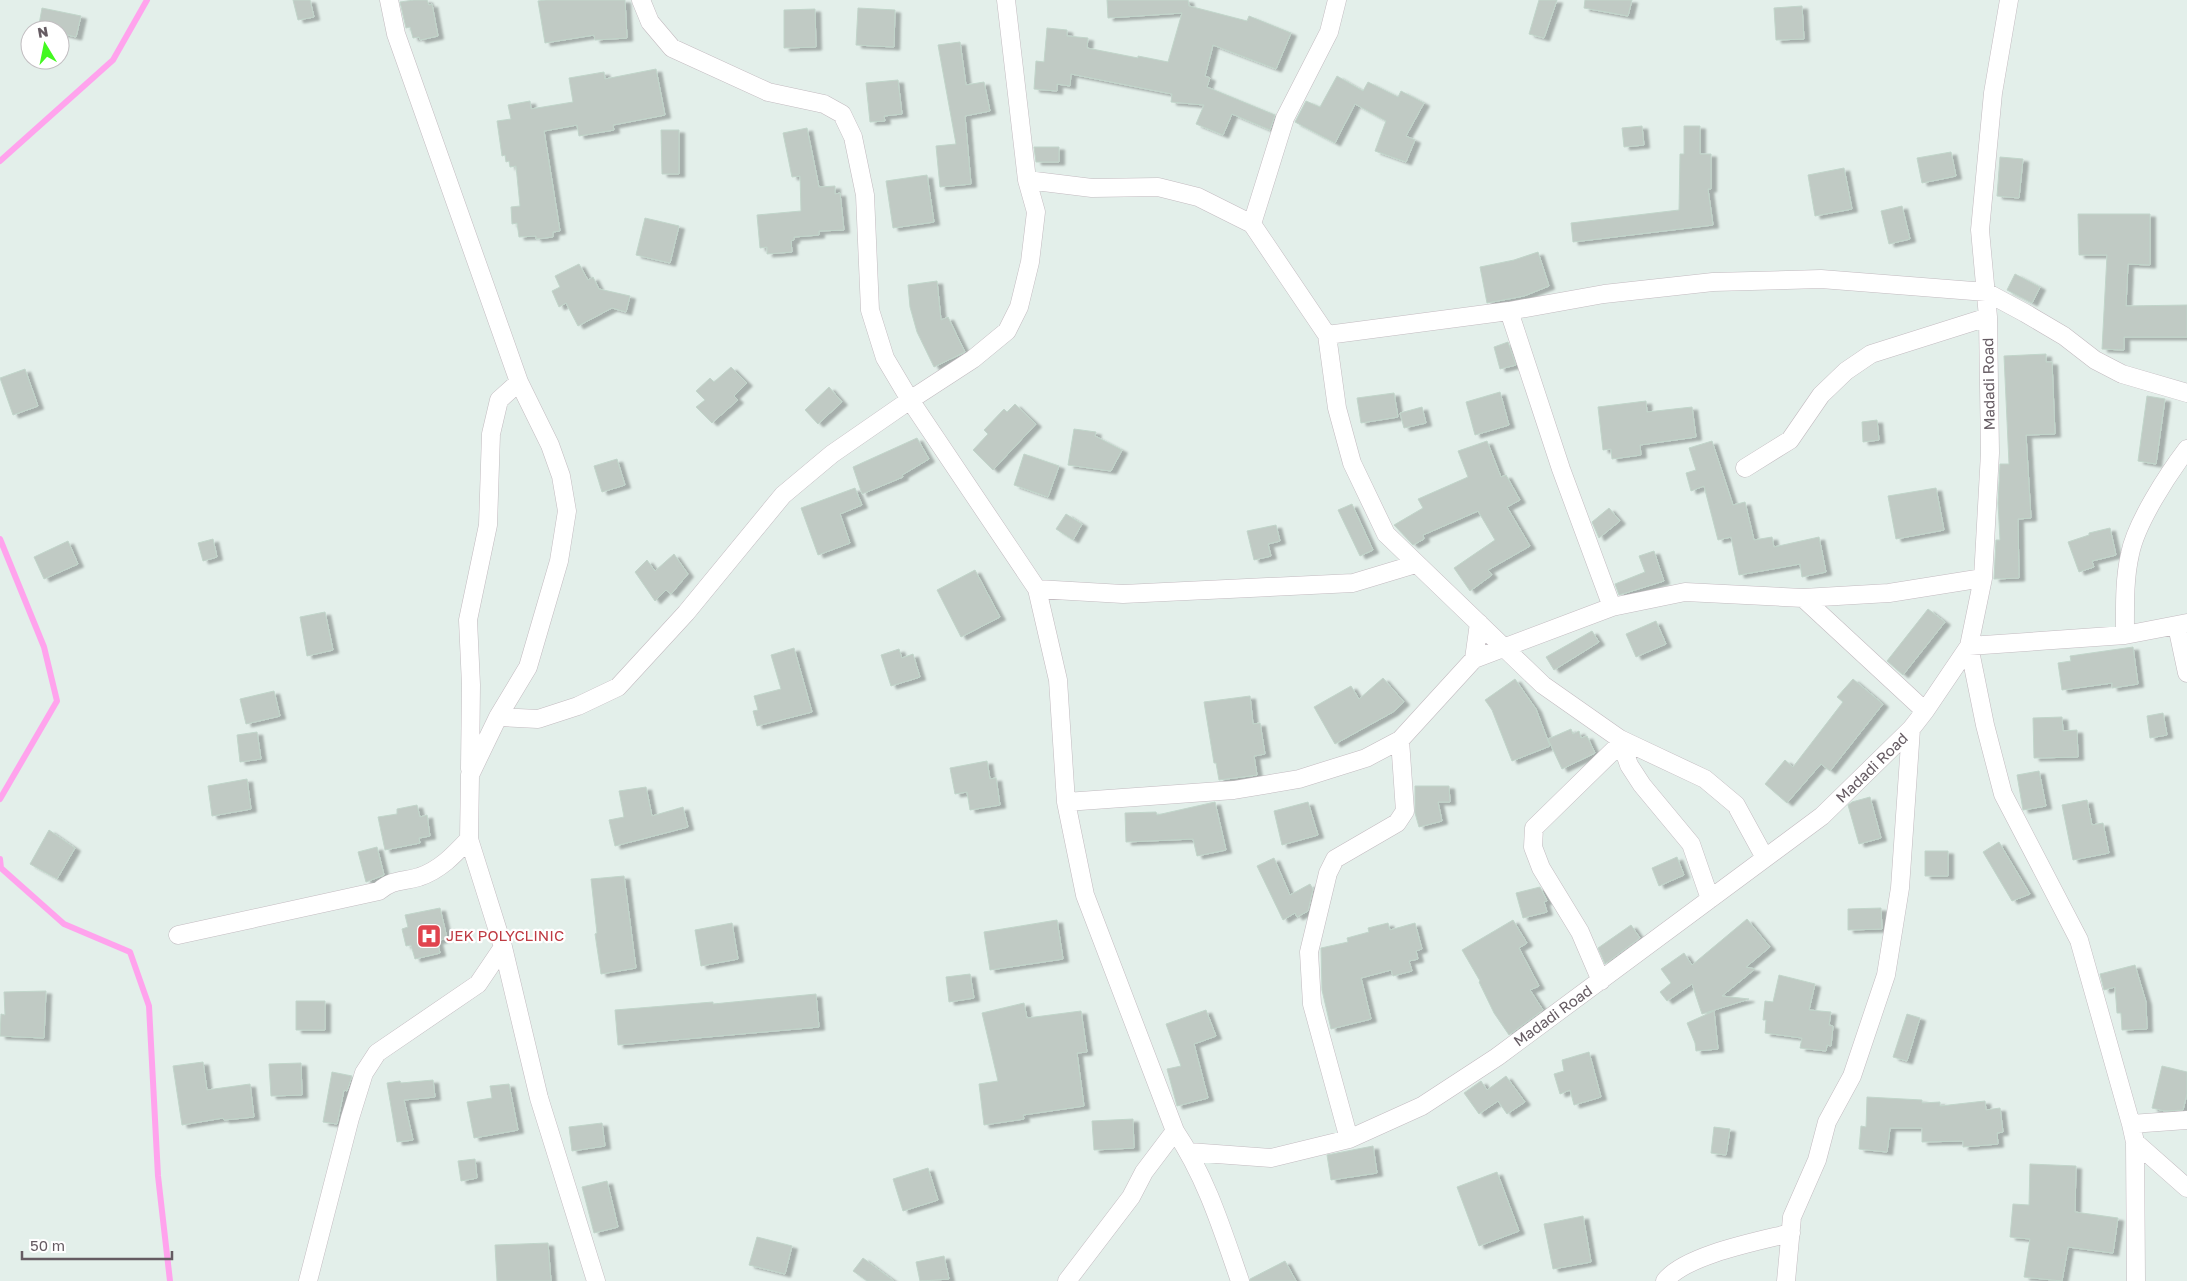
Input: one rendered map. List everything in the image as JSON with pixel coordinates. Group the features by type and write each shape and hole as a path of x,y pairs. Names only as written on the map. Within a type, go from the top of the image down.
{"street":[{"path":"389,0 396,34 519,382 550,445 561,476 567,511 559,561 528,667 498,717 470,775"},
{"path":"641,0 650,22 672,48 768,92 824,104 842,114 853,137 865,195 870,310 885,358 910,400 1037,589 1058,680 1066,802 1085,895 1175,1131 1189,1152 1214,1206 1240,1281"},
{"path":"498,717 538,719 578,706 618,687 686,614 783,496 832,454 973,359 1007,331 1019,306 1030,262 1036,212 1027,180 1006,0"},
{"path":"1252,224 1285,118 1329,32 1337,0"},
{"name":"Madadi Road","path":"1189,1152 1271,1158 1349,1139 1422,1106 1497,1057 1822,816 1911,729 1925,711 1969,646 1983,578 1990,453 1988,317 1980,230 1993,93 2009,0"},
{"path":"1027,180 1092,188 1158,187 1198,197 1252,224 1327,335 1337,408 1352,463 1386,534 1543,685 1621,741 1705,779 1736,804 1765,858"},
{"path":"1327,335 1509,311 1604,294 1713,282 1821,279 1986,292 2064,336 2094,360 2122,374 2187,393"},
{"path":"1509,311 1561,469 1612,607"},
{"path":"1745,468 1790,440 1821,395 1846,370 1871,354 1988,317"},
{"path":"519,382 499,400 491,434 488,525 468,620 471,685 469,840 503,947 539,1098 596,1281"},
{"path":"2125,635 2126,593 2130,553 2140,527 2176,463 2187,449"},
{"path":"1037,589 1123,594 1353,583 1416,564"},
{"path":"1066,802 1234,790 1299,779 1366,758 1400,740 1474,659 1612,607 1685,592 1804,598 1889,593 1983,578"},
{"path":"1804,598 1925,711"},
{"path":"1474,659 1480,623"},
{"path":"2136,1281 2135,1142 2131,1124 2079,940 2003,794 1985,724 1969,646 2125,635 2182,624 2187,673"},
{"path":"1786,1281 1792,1217 1817,1160 1827,1122 1852,1076 1886,975 1900,888 1911,729"},
{"path":"1349,1139 1312,1004 1309,952 1328,873 1335,859 1397,824 1405,811 1400,740"},
{"path":"1621,741 1629,765 1642,785 1692,844 1710,899"},
{"path":"1601,981 1580,932 1541,868 1533,847 1534,828 1621,741"},
{"path":"178,935 379,892 390,882 419,877 442,866 469,840"},
{"path":"308,1281 350,1118 364,1073 377,1053 478,984 503,947"},
{"path":"2131,1124 2187,1120"},
{"path":"1067,1281 1131,1196 1144,1172 1175,1131"},
{"path":"2135,1142 2187,1188"},
{"path":"1664,1281 1671,1273 1726,1248 1791,1233"}],"building":[{"path":"293,0 310,0 314,17 298,20"},
{"path":"427,0 429,5 432,4 438,36 420,40 419,37 413,38 410,27 406,28 400,2"},
{"path":"625,0 627,38 595,40 594,35 545,43 538,1"},
{"path":"1107,0 1188,0 1189,6 1247,21 1249,16 1291,33 1276,69 1213,45 1205,76 1210,78 1207,87 1275,115 1270,130 1232,114 1223,135 1196,124 1204,105 1171,102 1172,94 1071,74 1070,86 1057,84 1057,91 1034,89 1036,61 1044,62 1047,28 1067,30 1067,36 1088,38 1087,48 1168,62 1182,13 1108,18"},
{"path":"1539,0 1557,0 1544,38 1529,34"},
{"path":"1585,0 1632,0 1628,16 1584,8"},
{"path":"1802,6 1804,39 1776,40 1774,8"},
{"path":"42,8 81,16 76,37 70,36 70,20 40,20"},
{"path":"858,8 895,10 894,47 856,45"},
{"path":"815,9 816,47 784,48 784,10"},
{"path":"960,42 966,85 984,82 990,111 965,116 971,184 940,187 936,146 956,144 938,45"},
{"path":"656,69 665,115 613,125 614,130 579,136 577,125 544,131 560,231 553,232 553,237 536,239 536,236 519,237 517,223 512,224 511,207 520,206 516,166 510,167 509,161 506,162 505,155 502,156 497,121 511,119 508,105 530,101 531,109 573,102 569,78 604,72 605,79"},
{"path":"1337,76 1363,91 1368,82 1398,97 1401,91 1424,103 1406,136 1415,140 1406,162 1375,151 1386,121 1355,104 1335,143 1295,122 1306,101 1320,107"},
{"path":"898,80 902,114 884,116 885,121 870,122 866,83"},
{"path":"1642,126 1644,145 1624,147 1622,128"},
{"path":"1684,126 1700,126 1700,154 1711,154 1711,189 1708,189 1713,225 1573,242 1571,223 1679,210 1680,154 1684,154"},
{"path":"807,128 819,187 835,186 835,194 840,193 844,230 819,231 819,235 794,237 794,240 791,241 792,252 767,254 767,247 760,248 757,215 801,211 800,176 792,177 783,133"},
{"path":"661,130 679,130 679,174 662,174"},
{"path":"1034,147 1059,147 1059,162 1036,162"},
{"path":"1951,152 1956,176 1922,183 1917,158"},
{"path":"2000,157 2023,159 2019,198 1997,196"},
{"path":"1844,168 1852,209 1815,216 1808,175"},
{"path":"927,175 934,222 893,228 886,181"},
{"path":"1902,206 1910,239 1889,244 1881,211"},
{"path":"2078,214 2150,214 2150,265 2128,264 2126,306 2187,305 2187,337 2124,337 2124,350 2102,349 2107,255 2079,255"},
{"path":"645,218 679,226 670,263 636,255"},
{"path":"1538,252 1549,286 1524,296 1487,303 1480,267 1514,260"},
{"path":"579,264 588,280 593,277 599,289 630,296 626,312 612,308 578,326 566,303 559,307 552,291 560,287 555,276"},
{"path":"2015,274 2040,287 2032,303 2007,290"},
{"path":"937,281 941,320 948,317 965,352 934,367 917,332 910,307 908,285"},
{"path":"1508,342 1516,365 1500,369 1494,347"},
{"path":"2046,354 2046,362 2052,362 2055,434 2026,435 2031,518 2018,519 2019,578 1994,579 1996,540 2000,540 1998,503 2000,464 2009,464 2004,356"},
{"path":"731,367 747,383 734,396 738,400 712,423 696,407 705,400 696,391 710,378 714,382"},
{"path":"25,369 38,406 13,415 0,378"},
{"path":"829,387 842,402 818,424 805,410"},
{"path":"1500,392 1509,425 1475,435 1466,402"},
{"path":"1394,393 1398,417 1361,423 1357,398"},
{"path":"2147,396 2165,399 2156,464 2138,461"},
{"path":"1646,401 1647,412 1692,407 1696,437 1640,445 1641,455 1612,459 1611,449 1603,450 1598,407"},
{"path":"1015,404 1036,424 993,470 973,450 988,434 984,430 1004,409 1007,412"},
{"path":"1422,407 1426,423 1404,428 1400,413"},
{"path":"1877,420 1879,440 1863,442 1862,422"},
{"path":"1074,429 1096,432 1095,436 1122,450 1111,471 1068,465"},
{"path":"917,438 929,459 902,475 903,477 862,494 853,467"},
{"path":"1487,441 1501,477 1506,475 1520,500 1507,507 1530,546 1488,570 1492,575 1470,591 1454,568 1495,540 1478,511 1423,535 1424,539 1413,545 1394,525 1423,508 1418,499 1468,477 1458,451"},
{"path":"1712,441 1733,505 1745,502 1754,540 1772,537 1774,547 1819,537 1826,572 1802,577 1800,564 1739,575 1731,537 1718,540 1704,486 1691,491 1686,473 1696,470 1689,448"},
{"path":"1024,454 1059,466 1048,497 1014,485"},
{"path":"617,459 625,485 602,492 594,466"},
{"path":"855,488 862,505 840,514 850,543 818,555 801,508"},
{"path":"1936,488 1944,530 1896,539 1888,496"},
{"path":"1352,504 1373,550 1360,556 1338,510"},
{"path":"1609,508 1620,521 1599,538 1592,522"},
{"path":"1066,514 1082,524 1073,540 1056,529"},
{"path":"1276,525 1280,541 1268,544 1271,556 1254,560 1247,531"},
{"path":"2110,528 2116,555 2092,561 2094,567 2079,572 2068,542 2089,535 2089,533"},
{"path":"213,539 217,557 203,561 198,543"},
{"path":"68,541 78,564 44,579 34,557"},
{"path":"1654,551 1664,581 1619,595 1615,584 1645,572 1639,556"},
{"path":"674,554 688,574 671,594 666,590 655,601 635,572 647,560 655,571"},
{"path":"975,570 1000,617 961,637 937,590"},
{"path":"1928,609 1945,622 1903,675 1887,661"},
{"path":"325,612 333,650 307,656 300,617"},
{"path":"1656,621 1666,644 1636,657 1626,634"},
{"path":"1592,631 1599,642 1554,670 1546,657"},
{"path":"2133,647 2138,684 2112,688 2112,683 2062,690 2058,663 2071,661 2070,656"},
{"path":"794,648 812,712 757,726 753,711 758,710 754,696 781,689 771,655"},
{"path":"899,649 902,658 913,654 920,677 891,686 881,655"},
{"path":"1383,678 1404,702 1393,712 1335,744 1314,707 1351,686 1359,699"},
{"path":"1515,679 1536,709 1550,746 1512,761 1492,710 1485,700"},
{"path":"1853,679 1883,704 1830,771 1821,764 1787,803 1765,784 1785,760 1793,767 1843,702 1837,697"},
{"path":"274,691 280,716 246,724 240,699"},
{"path":"1250,696 1253,724 1260,723 1265,754 1254,756 1257,775 1219,780 1216,763 1214,763 1204,702"},
{"path":"2163,713 2167,735 2150,738 2147,716"},
{"path":"2062,717 2063,731 2077,730 2078,757 2034,758 2033,718"},
{"path":"1571,729 1573,734 1579,731 1581,738 1587,736 1595,753 1562,769 1548,739"},
{"path":"257,732 261,759 240,762 237,735"},
{"path":"987,761 990,779 996,778 1000,805 970,810 967,792 955,794 950,768"},
{"path":"2039,771 2046,806 2023,810 2017,775"},
{"path":"247,779 251,809 212,816 208,786"},
{"path":"1415,786 1449,786 1450,802 1438,802 1442,821 1419,827 1415,813"},
{"path":"646,787 652,816 683,807 688,827 615,846 609,820 624,817 619,791"},
{"path":"1870,797 1881,838 1859,844 1848,805"},
{"path":"2087,800 2092,825 2103,823 2109,853 2073,860 2062,805"},
{"path":"1215,802 1226,850 1197,856 1193,839 1126,842 1125,813 1156,812 1157,815"},
{"path":"1308,802 1318,835 1282,845 1274,811"},
{"path":"417,805 420,817 427,815 430,836 419,838 420,843 385,850 378,817 397,814 397,809"},
{"path":"49,830 75,848 57,879 30,864"},
{"path":"1999,842 2030,894 2012,901 1983,852"},
{"path":"377,847 384,875 366,882 358,852"},
{"path":"1925,851 1948,851 1948,876 1925,876"},
{"path":"1677,857 1684,875 1659,886 1652,868"},
{"path":"1274,858 1290,895 1310,884 1313,889 1308,911 1297,917 1295,913 1283,920 1257,866"},
{"path":"624,876 636,968 601,974 595,934 597,933 591,879"},
{"path":"1540,887 1547,901 1544,902 1547,912 1523,918 1516,893"},
{"path":"440,908 447,938 437,941 440,953 415,959 411,945 406,946 402,929 408,927 405,915"},
{"path":"1881,908 1882,929 1848,930 1848,909"},
{"path":"1747,919 1770,947 1746,967 1755,969 1722,996 1749,999 1702,1014 1692,984 1667,1001 1660,992 1671,983 1661,969 1684,953 1692,965"},
{"path":"1057,920 1063,959 990,970 984,932"},
{"path":"1513,920 1527,943 1519,948 1539,986 1530,990 1543,1010 1509,1035 1494,1013 1480,981 1462,950"},
{"path":"732,923 738,959 701,966 695,930"},
{"path":"1388,923 1390,930 1415,923 1422,949 1416,951 1418,959 1409,961 1412,971 1393,976 1391,970 1361,978 1371,1019 1331,1029 1322,990 1321,948 1348,942 1347,938 1369,932 1368,928"},
{"path":"1631,925 1640,938 1605,964 1598,948"},
{"path":"2135,965 2146,1002 2147,1029 2122,1030 2121,1013 2117,1013 2115,987 2104,990 2100,974"},
{"path":"970,974 974,998 949,1002 946,977"},
{"path":"1779,975 1815,984 1809,1010 1831,1012 1829,1025 1833,1026 1831,1046 1827,1045 1826,1051 1800,1048 1802,1038 1765,1033 1766,1020 1763,1020 1765,1001 1773,1002"},
{"path":"46,991 44,1038 0,1036 1,1014 5,1015 4,992"},
{"path":"816,994 819,1027 618,1045 615,1010 713,1002 713,1004"},
{"path":"296,1001 325,1001 325,1030 296,1030"},
{"path":"1024,1003 1027,1018 1081,1011 1087,1052 1077,1053 1084,1106 1023,1115 1024,1119 984,1125 979,1084 998,1081 982,1013"},
{"path":"1206,1010 1216,1036 1194,1044 1208,1098 1177,1106 1167,1069 1181,1066 1166,1024"},
{"path":"1714,1011 1718,1049 1696,1051 1687,1023"},
{"path":"1907,1014 1920,1018 1907,1061 1893,1057"},
{"path":"1589,1052 1601,1097 1574,1105 1570,1090 1560,1094 1554,1074 1564,1071 1562,1060"},
{"path":"203,1062 207,1090 250,1084 254,1117 224,1120 223,1118 182,1125 173,1066"},
{"path":"301,1063 302,1095 271,1096 269,1064"},
{"path":"2162,1066 2187,1072 2187,1094 2183,1110 2165,1111 2152,1108"},
{"path":"332,1072 352,1076 347,1091 344,1090 337,1124 323,1122"},
{"path":"1506,1076 1525,1102 1507,1114 1498,1101 1479,1114 1464,1093 1481,1081 1487,1090"},
{"path":"433,1080 435,1097 404,1100 413,1140 397,1142 387,1083"},
{"path":"509,1084 518,1130 474,1138 467,1102 492,1098 490,1086"},
{"path":"1867,1097 1922,1100 1922,1103 1940,1102 1940,1106 1985,1101 1986,1110 2000,1108 2003,1132 1997,1133 1998,1144 1963,1147 1963,1141 1922,1142 1922,1128 1890,1128 1887,1152 1859,1149 1861,1126 1866,1127"},
{"path":"1133,1119 1134,1148 1094,1150 1092,1121"},
{"path":"602,1123 605,1146 572,1151 569,1127"},
{"path":"1714,1127 1730,1129 1726,1155 1711,1153"},
{"path":"1373,1146 1377,1173 1331,1180 1327,1155"},
{"path":"475,1159 477,1178 461,1181 458,1161"},
{"path":"2030,1164 2076,1166 2075,1212 2118,1218 2113,1253 2068,1247 2062,1281 2024,1277 2030,1239 2010,1237 2013,1204 2029,1205"},
{"path":"928,1168 938,1200 903,1211 893,1179"},
{"path":"1497,1172 1519,1231 1479,1246 1457,1187"},
{"path":"607,1181 618,1227 594,1233 582,1187"},
{"path":"1583,1216 1591,1262 1553,1269 1544,1224"},
{"path":"757,1237 792,1246 785,1274 749,1265"},
{"path":"548,1243 551,1281 497,1281 495,1245"},
{"path":"944,1256 949,1279 920,1281 916,1262"},
{"path":"863,1258 894,1281 867,1281 853,1271"},
{"path":"1285,1261 1296,1281 1250,1281 1250,1279"}],"waterway":[{"path":"0,161 113,60 147,0"},
{"path":"0,539 44,647 57,701 0,799"},
{"path":"0,859 1,868 64,924 130,952 149,1006 158,1176 170,1281"}],"place":[{"name":"JEK POLYCLINIC","path":"429,936"}]}
